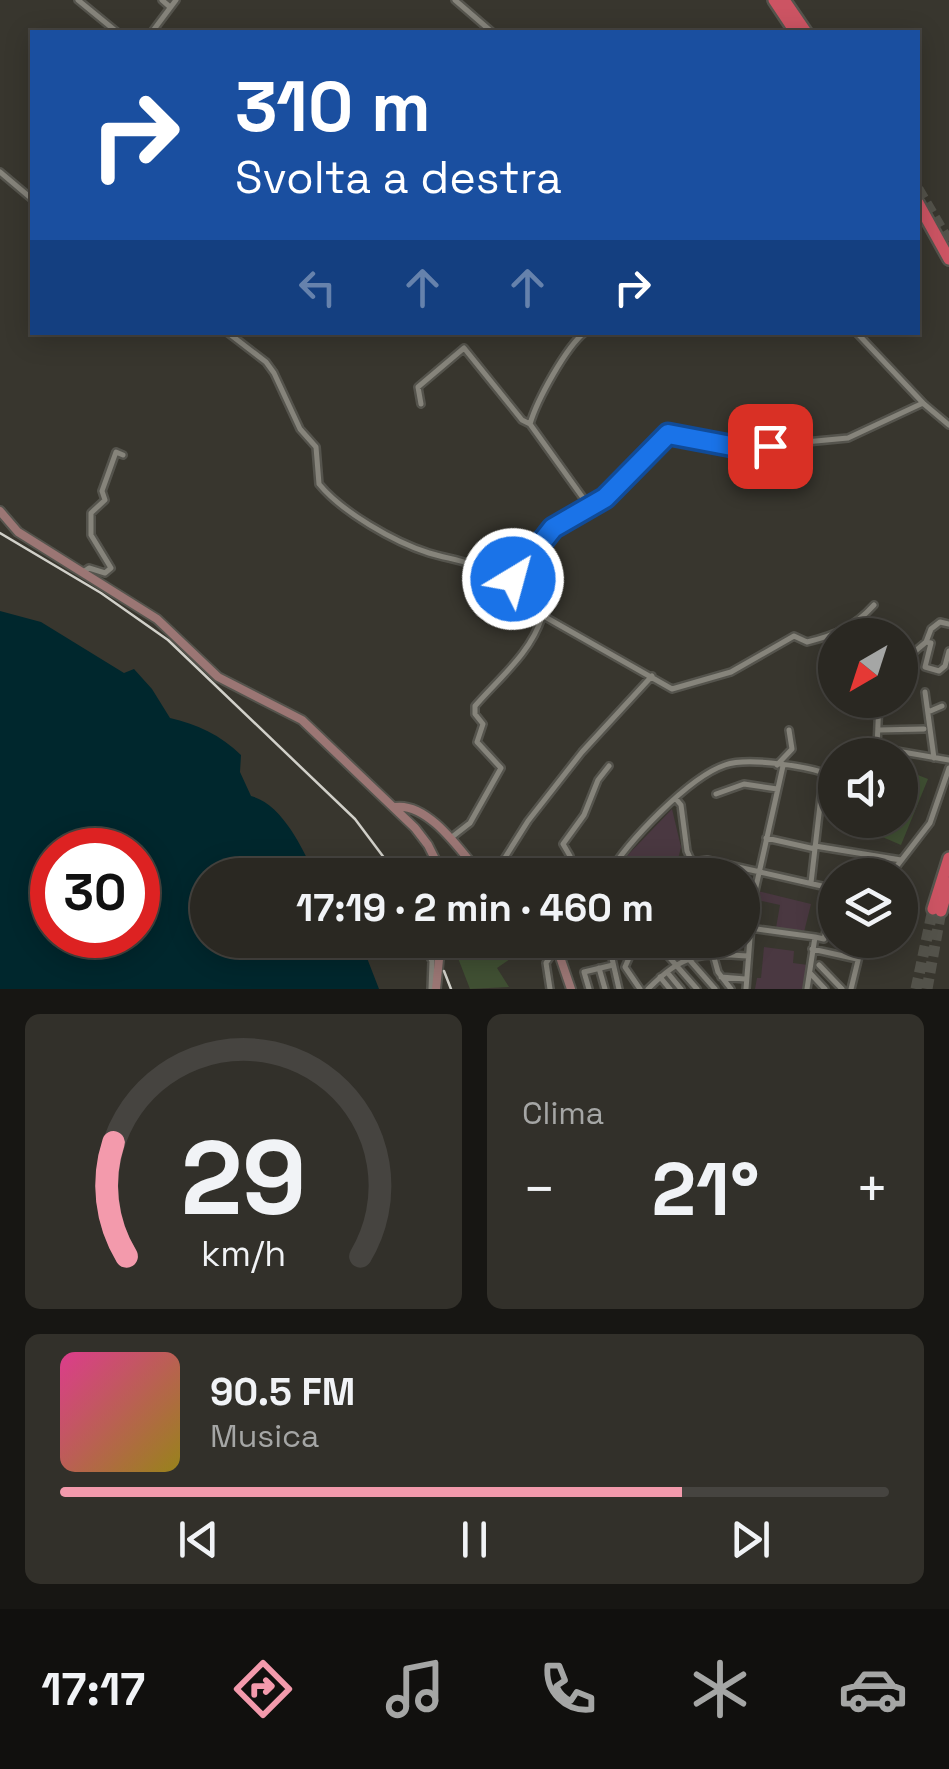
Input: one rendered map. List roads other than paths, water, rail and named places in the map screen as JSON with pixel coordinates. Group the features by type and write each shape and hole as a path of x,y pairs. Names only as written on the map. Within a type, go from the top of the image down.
{"highway":[{"path":"774,0 795,30"},
{"path":"784,0 805,30"},
{"path":"920,207 949,259"},
{"path":"949,858 937,910 949,883"}],"main road":[{"path":"0,511 18,532 157,619 218,677 293,714 395,807 428,845 434,858"},
{"path":"395,807 408,808 452,837 468,858"},
{"path":"434,989 438,958"},
{"path":"560,958 571,989"}],"street":[{"path":"78,0 115,30"},
{"path":"162,0 170,7"},
{"path":"153,30 176,0"},
{"path":"455,0 490,30"},
{"path":"0,172 30,198"},
{"path":"230,335 266,362 274,373 300,428 316,447 315,472 323,490 394,539 482,568 530,612 672,689 711,680 794,636 807,642 840,633 874,605"},
{"path":"530,424 570,345 582,335"},
{"path":"859,335 949,425"},
{"path":"420,404 418,387 464,348 522,420 530,424 591,509"},
{"path":"508,590 523,563 553,528 566,518 591,509 668,434 742,448 848,438 923,403"},
{"path":"83,572 89,568 105,572 112,568 91,535 91,513 105,500 102,491 116,452 122,455"},
{"path":"452,837 470,823 501,768 477,742 483,724 474,714 475,706 516,663 530,644 542,616"},
{"path":"918,649 940,622 949,624"},
{"path":"926,642 931,644 925,667 939,670 945,666 949,651"},
{"path":"505,858 572,764 652,676"},
{"path":"925,692 934,758"},
{"path":"928,712 942,706"},
{"path":"878,718 878,738"},
{"path":"760,864 780,766 792,749 789,730"},
{"path":"878,730 924,730"},
{"path":"903,858 930,823 949,764 918,755"},
{"path":"620,858 638,834 676,799 708,772 726,764 751,762 818,773"},
{"path":"570,858 563,844 584,815 598,780 609,766"},
{"path":"716,794 744,784 777,789"},
{"path":"676,799 681,805 691,858"},
{"path":"811,884 818,825"},
{"path":"766,838 888,858"},
{"path":"760,872 818,886"},
{"path":"760,929 818,938"},
{"path":"807,989 815,937"},
{"path":"812,950 818,951"},
{"path":"431,958 434,989"},
{"path":"549,958 550,989"},
{"path":"611,958 618,988 627,982"},
{"path":"629,958 625,967 640,989"},
{"path":"670,958 697,989"},
{"path":"714,958 721,977 731,989"},
{"path":"746,989 748,958"},
{"path":"851,989 857,959 852,958"},
{"path":"648,989 688,959 715,989"},
{"path":"589,989 584,972 612,965"},
{"path":"820,965 842,989"},
{"path":"599,968 605,989"},
{"path":"666,972 681,989"},
{"path":"809,973 825,989"},
{"path":"660,977 670,989"},
{"path":"721,977 745,979"}],"water":[{"path":"0,611 41,622 124,673 134,669 170,718 208,731 241,755 240,772 251,796 281,817 304,852 307,858 190,858 190,958 367,958 379,989 0,989"}],"tunnel":[{"path":"920,192 949,242"},
{"path":"916,989 933,909"},
{"path":"927,989 941,911"}],"railway":[{"path":"0,533 101,593 168,640 355,819 384,858"},
{"path":"444,971 451,989"}]}
